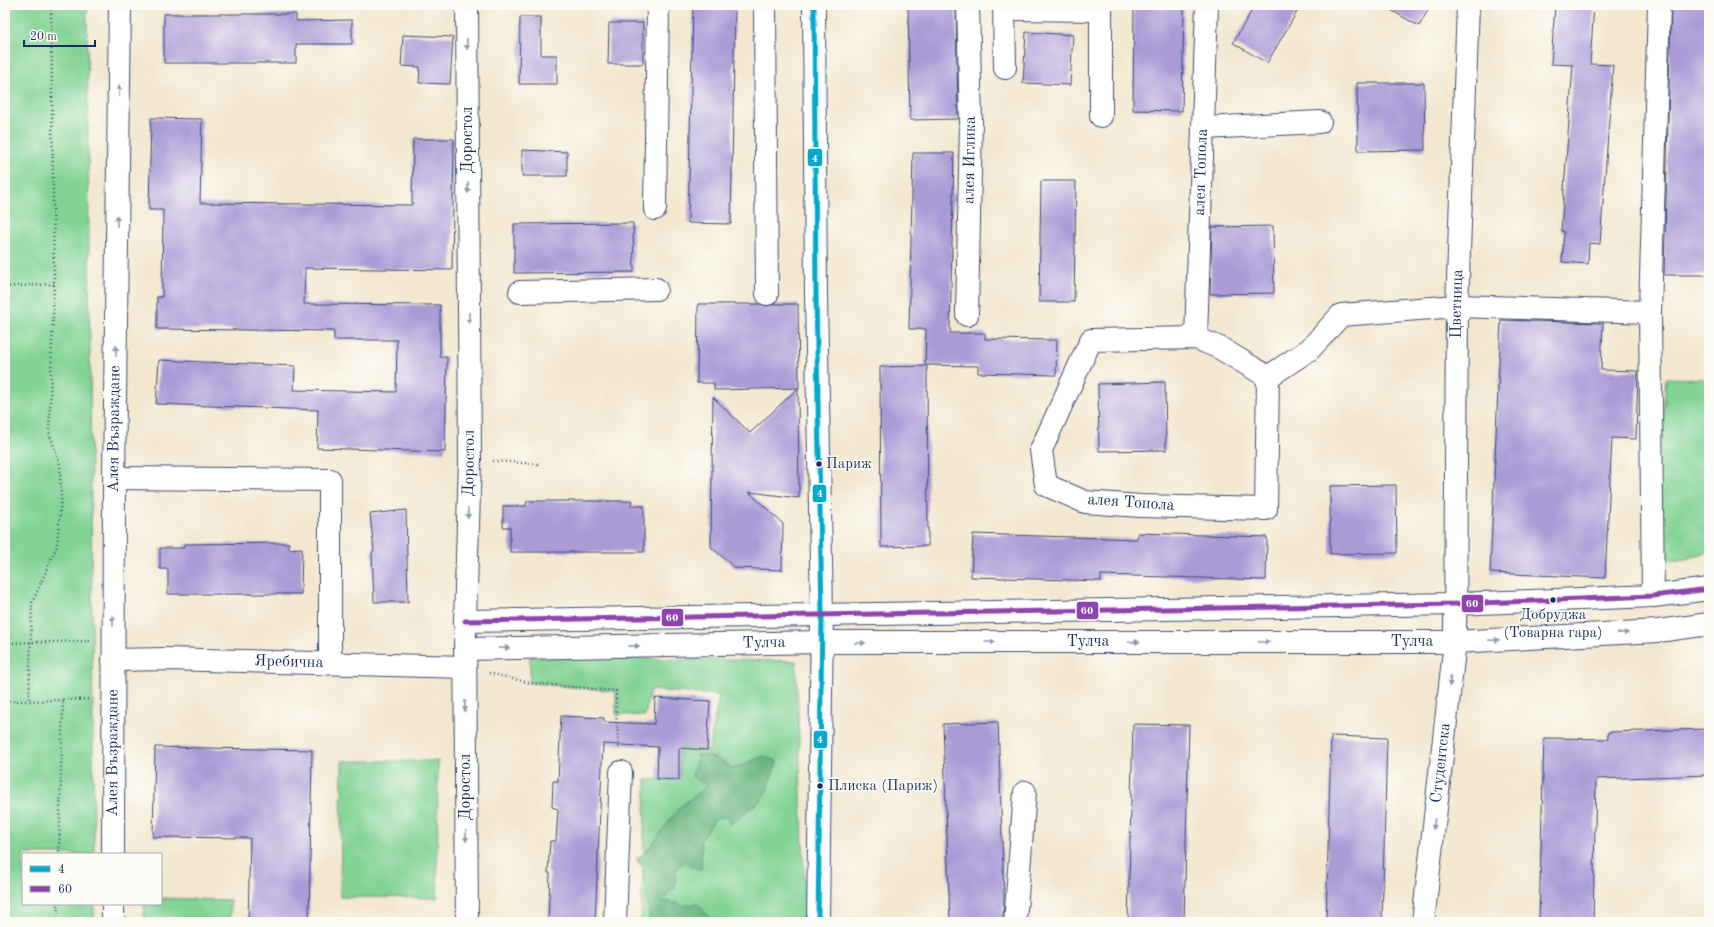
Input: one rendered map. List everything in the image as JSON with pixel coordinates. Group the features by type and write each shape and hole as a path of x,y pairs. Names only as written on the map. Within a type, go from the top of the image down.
{"main road":[{"name":"Алея Възраждане","path":"113,853 114,478 120,5"},
{"name":"Доростол","path":"467,5 470,460 465,621 467,922"},
{"path":"655,209 658,5"},
{"path":"765,5 767,294"},
{"path":"814,5 816,312 822,614 820,642 818,922"},
{"name":"алея Иглика","path":"967,314 970,122 968,5"},
{"name":"алея Топола","path":"1196,338 1207,5"},
{"name":"Цветница","path":"1456,604 1457,306 1468,5"},
{"path":"1653,596 1650,312 1659,5"},
{"path":"1005,68 1004,7 1101,7 1101,116"},
{"path":"1204,128 1320,122"},
{"path":"520,292 656,289"},
{"path":"1268,377 1310,349 1341,315 1457,306 1650,312"},
{"name":"алея Топола","path":"1196,338 1220,348 1268,377 1266,509 1140,506 1085,502 1046,484 1042,450 1091,340 1196,338"},
{"path":"114,478 330,480 330,663"},
{"name":"Тулча","path":"465,621 1456,604 1653,596 1709,589"},
{"name":"Студентска","path":"1423,922 1455,642 1456,604"},
{"name":"Тулча","path":"465,658 820,642 1455,642 1658,631 1709,624"},
{"name":"Яребична","path":"113,650 330,663 465,658"},
{"path":"615,922 620,772"},
{"path":"1015,922 1025,792"},
{"path":"113,905 113,922"}],"path":[{"path":"29,701 32,603 57,546 61,500 60,465 49,432 54,284 51,5"},
{"path":"5,287 54,284"},
{"path":"470,460 539,464"},
{"path":"5,643 30,642 113,650"},
{"path":"465,658 530,683 616,692 620,772"},
{"path":"5,700 29,701 113,698"},
{"path":"59,853 63,700"},
{"path":"57,922 58,905"}],"green space":[{"path":"5,5 87,5 94,853 22,853 22,905 94,905 94,922 5,922"},
{"path":"1666,378 1709,379 1709,551 1684,560 1652,561"},
{"path":"530,657 796,661 806,922 641,922 646,780 680,779 680,748 709,751 719,695 650,690 645,716 616,714 616,691 530,683"},
{"path":"698,755 717,759 733,769 763,756 777,761 768,788 761,800 729,825 728,816 715,819 700,842 702,847 701,869 692,867 685,860 676,870 675,888 663,900 684,906 697,903 713,922 650,922 643,868 636,859 646,852 679,808 706,786 692,776"},
{"path":"342,761 438,761 437,898 340,897"},
{"path":"162,898 230,900 230,922 144,922 144,905 162,905"}],"building":[{"path":"693,5 735,5 731,224 688,223"},
{"path":"908,5 956,5 958,119 910,120"},
{"path":"1134,5 1184,5 1182,111 1133,110"},
{"path":"1255,5 1301,5 1267,63 1233,43"},
{"path":"1382,5 1431,5 1419,26"},
{"path":"1555,5 1594,5 1590,64 1613,65 1600,244 1589,243 1588,264 1562,262 1564,231 1561,231 1573,65 1551,64"},
{"path":"1671,5 1709,5 1709,275 1664,275"},
{"path":"164,14 296,14 296,21 352,20 352,44 296,44 296,63 164,63"},
{"path":"520,17 541,17 541,55 557,55 557,84 519,84"},
{"path":"609,23 643,23 643,64 608,64"},
{"path":"1026,32 1073,35 1070,85 1023,83"},
{"path":"403,35 453,37 450,84 419,83 420,67 401,66"},
{"path":"1357,83 1424,83 1425,150 1358,151"},
{"path":"151,118 202,119 200,203 412,205 413,139 454,139 452,270 305,268 304,304 440,305 440,357 447,357 445,452 317,448 318,410 156,404 159,360 295,366 294,390 396,392 397,340 334,340 334,331 157,329 157,297 162,297 163,210 149,210"},
{"path":"522,150 567,152 567,176 522,176"},
{"path":"913,153 954,153 950,333 985,333 985,339 1057,340 1056,375 978,373 978,366 925,365 926,329 909,329"},
{"path":"1041,181 1076,181 1074,302 1039,302"},
{"path":"633,223 634,272 514,273 514,224"},
{"path":"1273,226 1274,293 1210,294 1212,227"},
{"path":"698,304 760,304 767,306 774,304 798,304 799,388 714,390 714,383 697,383"},
{"path":"1501,320 1603,323 1601,370 1638,371 1636,439 1612,438 1605,578 1490,573"},
{"path":"927,366 928,546 881,547 880,367"},
{"path":"1165,382 1166,450 1099,451 1098,384"},
{"path":"798,388 799,498 749,492 783,524 782,570 735,568 711,547 713,397 750,433"},
{"path":"1396,485 1397,553 1330,554 1330,486"},
{"path":"527,501 632,501 631,506 644,506 644,552 510,552 510,527 503,527 503,506 526,506"},
{"path":"406,510 408,602 374,602 372,552 374,551 370,514"},
{"path":"1138,533 1267,537 1266,580 1101,575 1101,581 971,577 973,534 1137,539"},
{"path":"289,543 289,549 302,548 301,594 168,594 168,569 160,569 160,548 184,548 184,544"},
{"path":"655,698 710,701 707,750 679,748 679,780 657,779 658,747 603,744 595,922 548,922 550,873 548,873 550,841 556,841 558,809 552,807 553,781 558,781 561,716 604,718 604,722 654,724"},
{"path":"998,722 1004,897 1003,922 950,922 943,724"},
{"path":"1133,724 1189,725 1184,922 1128,922"},
{"path":"1709,729 1709,775 1596,779 1593,922 1539,922 1544,738 1608,739 1608,732"},
{"path":"1331,736 1387,738 1382,922 1326,922"},
{"path":"155,747 312,750 309,922 248,922 250,838 153,837"}],"transit line":[{"name":"4","path":"814,5 816,296 822,614 818,922"},
{"name":"60","path":"465,621 1456,604 1653,596 1709,589"}],"place":[{"name":"Париж","path":"819,464"},
{"name":"Добруджа (Товарна гара)","path":"1553,600"},
{"name":"Плиска (Париж)","path":"820,786"}]}
